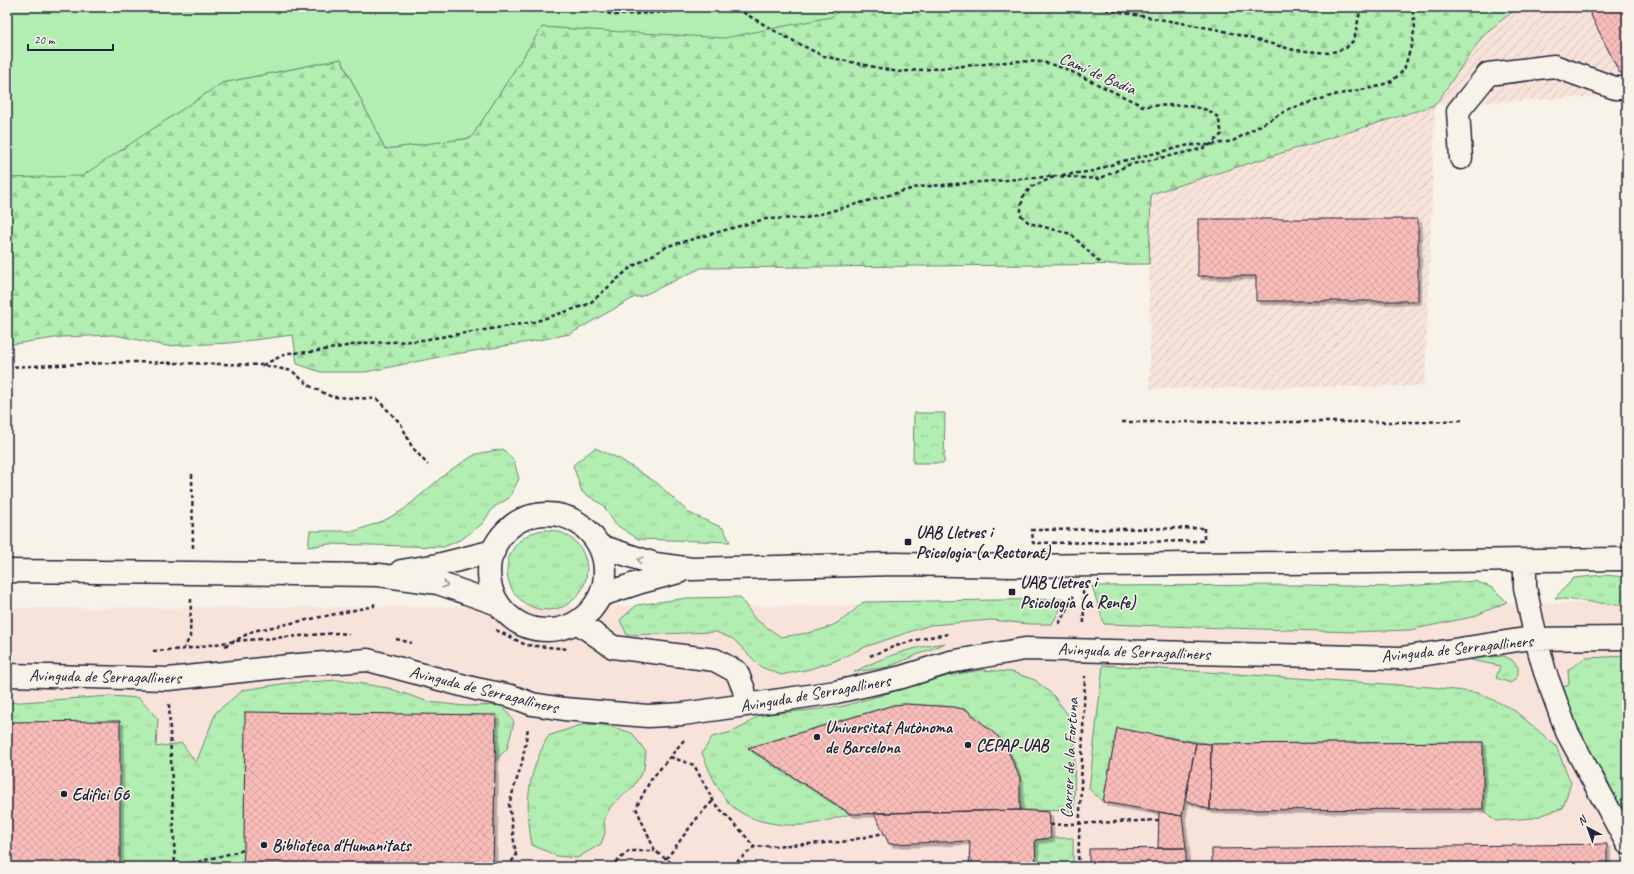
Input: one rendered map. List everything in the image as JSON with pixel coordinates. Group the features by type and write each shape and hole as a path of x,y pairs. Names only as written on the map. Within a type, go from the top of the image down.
{"street":[{"path":"1461,158 1458,111 1488,74 1554,66 1615,88 1627,88"},
{"path":"546,515 559,516 578,523 592,535 600,546 606,574 601,595 591,611 577,622 561,629 534,629 514,620 498,604 492,591 490,564 494,551 501,538 512,526 525,519 546,515"},
{"path":"600,546 655,564 692,569 895,564 1016,566 1627,559"},
{"path":"379,575 438,565 494,551"},
{"path":"1525,561 1525,587 1536,639 1567,732 1627,843"},
{"path":"601,595 638,582 692,569"},
{"path":"7,571 379,575 438,583 498,604"},
{"path":"577,622 613,647 715,660 737,672 744,690 746,705"},
{"name":"Avinguda de Serragalliners","path":"7,675 168,679 298,664 368,660 476,689 511,696 532,704 564,709 648,716 683,714 784,701 836,692 902,677 950,662 1025,649 1053,648 1085,641 1401,658 1525,639 1627,638"}],"path":[{"path":"580,7 615,15 671,12 682,7"},
{"name":"Camí de Badia","path":"734,7 780,34 823,56 898,72 1017,62 1043,62 1066,69 1144,106 1183,105 1208,110 1218,117 1222,134 1210,145"},
{"path":"1092,7 1220,30 1294,50 1330,53 1346,48 1354,40 1361,7"},
{"path":"263,365 288,353 312,352 364,343 416,341 534,322 589,304 630,268 668,246 765,219 806,218 918,187 1056,176 1094,171 1119,162 1190,145 1210,145 1233,141 1289,109 1334,95 1376,87 1392,81 1404,70 1412,43 1415,26 1412,7"},
{"path":"1101,264 1070,234 1029,223 1021,215 1020,207 1023,197 1031,187 1056,176 1099,179 1128,165 1201,149 1210,145"},
{"path":"7,368 134,362 263,365 292,372 310,386 332,397 377,399 401,424 412,447 428,465"},
{"path":"1122,422 1426,422 1463,420"},
{"path":"190,637 192,573 192,474"},
{"path":"1032,543 1032,530 1204,528 1204,541"},
{"path":"1083,591 1085,641"},
{"path":"1058,626 1075,593"},
{"path":"221,648 252,631 374,606 374,600"},
{"path":"145,651 184,649 235,641 337,633 351,634"},
{"path":"869,656 897,645 934,636 956,633"},
{"path":"393,639 416,644"},
{"name":"Carrer de la Fortuna","path":"1078,867 1078,823 1085,641"},
{"path":"168,679 176,867 244,850"},
{"path":"507,867 516,856 510,804 522,763 532,704"},
{"path":"677,867 655,851 636,808 650,781 687,736"},
{"path":"670,756 694,765 713,801 744,833 754,847"},
{"path":"666,859 682,840 694,821 713,801"},
{"path":"1050,825 1159,820"},
{"path":"731,867 754,847 842,842 884,833"},
{"path":"610,867 629,851 655,851"}],"shaded area":[{"path":"1519,7 1627,7 1627,95 1435,105 1484,34"},
{"path":"1435,105 1425,386 1150,389 1149,264 1151,194"},
{"name":"Universitat Autònoma de Barcelona","path":"1627,603 1627,867 7,867 7,608"}],"green space":[{"path":"7,7 845,7 831,17 724,38 542,27 471,138 385,149 341,59 222,83 82,176 7,178"},
{"path":"845,7 1519,7 1484,34 1435,105 1151,194 1149,264 701,268 640,297 635,297 570,334 449,355 366,372 321,372 297,364 293,335 229,343 166,346 115,335 62,337 7,345 7,178 82,175 222,83 341,59 385,149 471,138 542,27 614,31 831,17"},
{"path":"914,413 945,413 944,463 913,463"},
{"path":"595,448 620,459 657,483 689,513 723,528 730,542 638,539 615,524 603,505 582,492 573,465"},
{"path":"503,449 514,461 519,479 509,498 494,507 482,524 462,539 444,547 329,544 308,547 310,531 355,531 383,521 403,510 449,471 476,454"},
{"path":"547,530 562,533 575,542 584,555 587,570 584,585 575,598 562,607 547,610 532,607 519,598 510,585 507,570 510,555 519,542 532,533"},
{"path":"1603,575 1627,577 1627,606 1555,598 1574,578"},
{"path":"1475,581 1493,588 1507,602 1472,617 1410,630 1352,632 1104,624 1092,586 1304,585 1393,587"},
{"path":"740,597 755,619 781,637 826,628 853,612 863,602 1066,599 1052,624 1028,624 992,620 930,625 865,647 835,661 810,669 781,675 761,667 733,639 716,632 627,635 620,620 637,605 687,598"},
{"path":"945,643 888,667 854,672 898,653 920,647"},
{"path":"1504,656 1512,660 1518,667 1518,676 1511,683 1496,678 1500,666 1467,659"},
{"path":"1627,656 1627,823 1606,777 1589,753 1562,703 1560,688 1569,685 1568,670 1585,658"},
{"path":"1103,665 1431,687 1479,693 1514,710 1556,746 1571,783 1563,808 1533,818 1495,821 1483,809 1483,742 1211,744 1117,729 1103,802 1089,789"},
{"path":"982,670 1012,672 1035,680 1053,695 1069,716 1075,734 1074,811 1020,810 1020,778 1004,742 967,710 954,707 905,704 894,705 748,748 851,814 817,823 802,825 779,824 745,815 736,809 724,797 713,779 702,753 712,737 732,732 746,725 759,715 840,707 951,675"},
{"path":"339,680 388,688 429,702 465,706 502,705 514,722 507,749 495,761 493,867 7,867 7,703 111,696 139,698 158,719 156,747 182,743 196,763 216,712 243,690 288,683"},
{"path":"583,724 606,725 632,733 646,752 644,769 633,787 611,806 604,819 605,833 601,844 577,858 557,856 532,845 528,815 528,801 532,776 541,750 548,736"},
{"path":"1073,838 1073,867 1036,866 1035,840"}],"building":[{"path":"1587,7 1627,7 1627,75 1619,72"},
{"path":"1198,219 1418,219 1418,301 1256,301 1256,276 1198,276"},
{"path":"905,704 954,707 967,710 1004,742 1020,778 1020,810 851,814 748,748 894,705"},
{"path":"245,712 496,715 493,867 243,864"},
{"name":"Edifici G6","path":"120,721 120,867 7,867 7,722"},
{"path":"1117,728 1196,743 1182,816 1103,802"},
{"path":"1483,742 1483,809 1210,810 1211,744"},
{"path":"1196,743 1211,744 1210,810 1185,800"},
{"path":"1020,810 1049,812 1051,838 1035,840 1036,866 969,867 970,841 889,844 874,813"},
{"path":"1159,812 1182,816 1186,848 1158,848"},
{"path":"1607,844 1607,867 1212,867 1212,849"},
{"path":"1186,848 1186,867 1089,867 1089,849"},
{"path":"1212,866 1212,867 1186,867"}],"place":[{"name":"UAB Lletres i Psicologia (a Rectorat)","path":"908,542"},
{"name":"UAB Lletres i Psicologia (a Renfe)","path":"1012,592"},
{"name":"Universitat Autònoma de Barcelona","path":"817,737"},
{"name":"CEPAP-UAB","path":"968,745"},
{"name":"Edifici G6","path":"64,794"},
{"name":"Biblioteca d'Humanitats","path":"264,845"}]}
